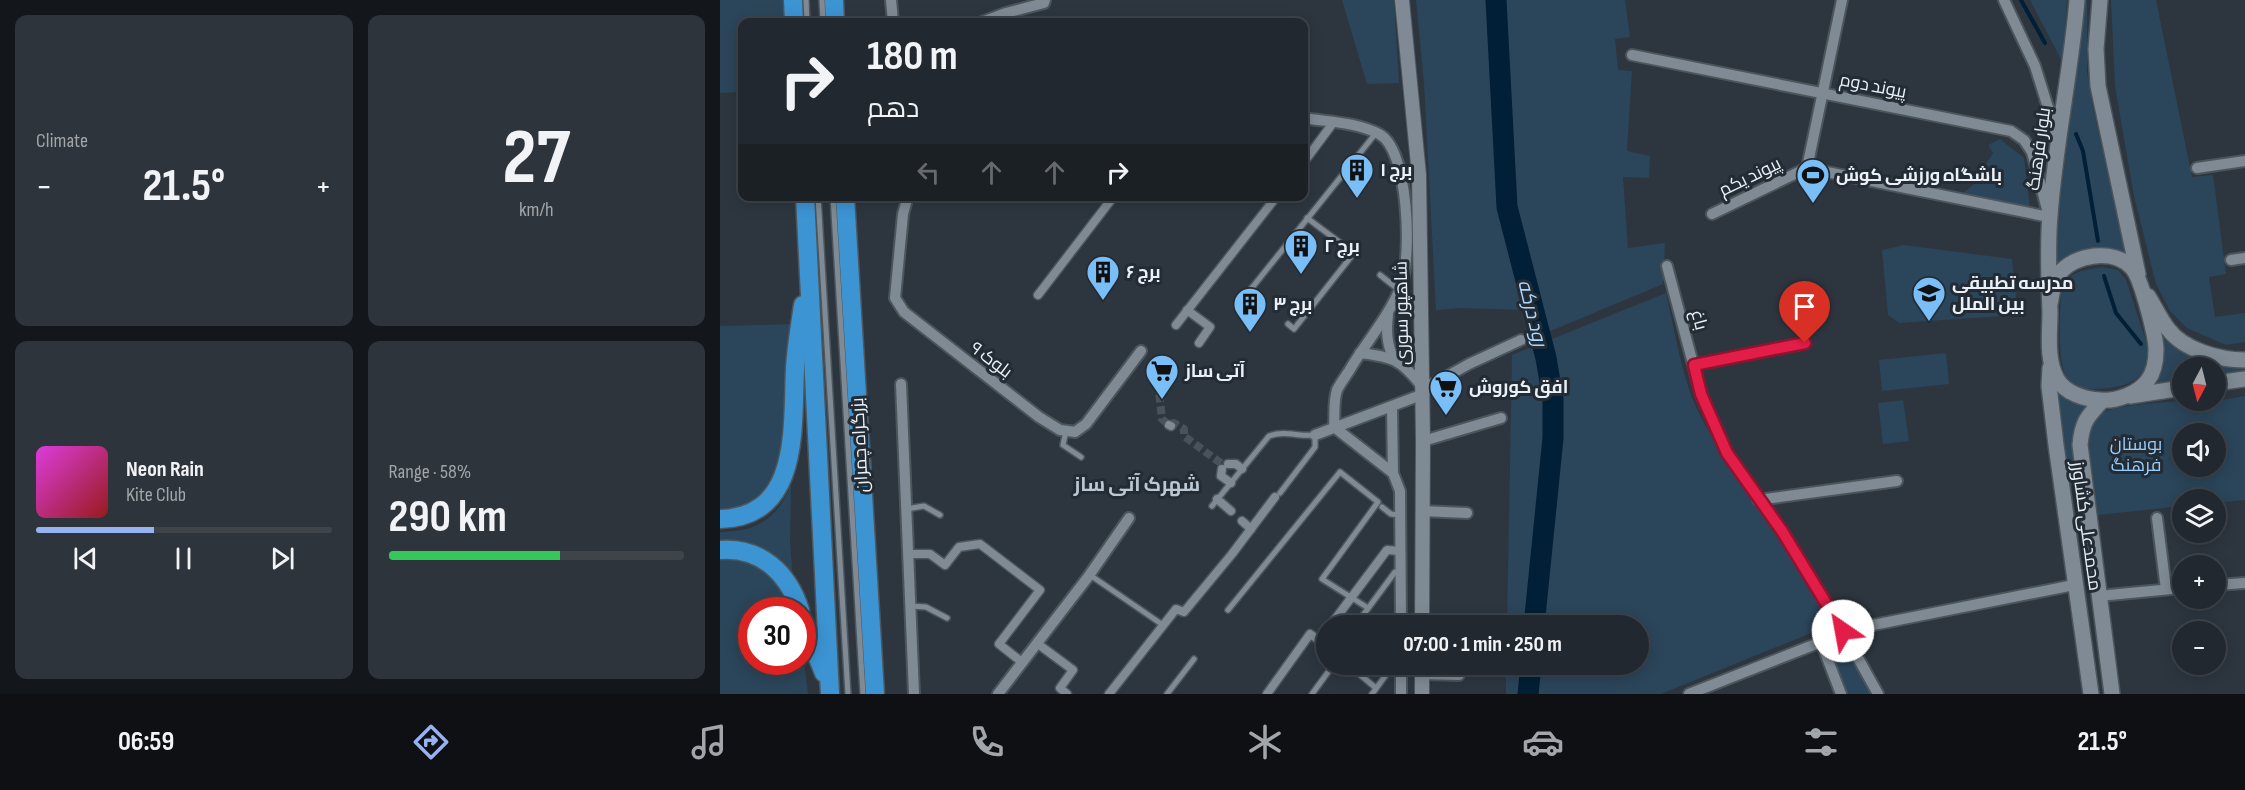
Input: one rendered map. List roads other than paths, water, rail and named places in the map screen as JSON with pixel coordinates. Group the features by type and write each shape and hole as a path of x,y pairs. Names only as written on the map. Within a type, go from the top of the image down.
{"highway":[{"path":"793,0 794,18"},
{"path":"834,0 835,18"},
{"path":"805,201 830,691"},
{"name":"بزرگراه چمران","path":"845,201 875,694"},
{"path":"720,519 748,514 766,503 786,474 793,424 796,355 809,264"},
{"path":"720,550 746,552 762,558 779,571 794,597"},
{"path":"816,655 830,691"}],"main road":[{"name":"بلوار فرهنگ","path":"2050,304 2049,217 2073,46 2077,0"},
{"path":"2100,0 2096,49 2098,86 2156,347 2156,364 2148,380 2137,390 2121,398"},
{"path":"2172,390 2102,401 2083,398 2068,391 2058,380 2050,362 2050,304 2057,276 2066,266 2078,259 2108,256 2122,260 2133,268 2168,330 2181,341 2197,350 2227,360 2245,360"},
{"name":"محمدعلی کشاورز","path":"2050,362 2049,386 2074,585 2091,694"},
{"path":"2226,382 2245,379"},
{"name":"محمدعلی کشاورز","path":"2102,401 2085,420 2080,445 2112,694"}],"street":[{"path":"891,0 893,18"},
{"path":"993,18 1044,3 1045,0"},
{"name":"شاهپور سوری","path":"1402,0 1419,175 1423,441 1422,615"},
{"path":"1807,168 1842,0"},
{"path":"2004,0 2035,66 2058,142"},
{"name":"پیوند دوم","path":"1632,55 2011,131 2024,140 2032,152 2049,217"},
{"path":"1308,119 1359,127 1381,135 1394,152 1404,185 1408,255 1399,290 1389,312 1338,389 1334,427"},
{"path":"1308,157 1333,123"},
{"path":"2197,168 2245,161"},
{"name":"پیوند یکم","path":"1712,214 1807,168 2049,217"},
{"name":"بلوک ۹","path":"907,201 903,214 895,298 904,312 1039,417 1060,430 1066,431"},
{"path":"1038,295 1110,201"},
{"path":"1176,325 1273,201"},
{"path":"2231,260 2245,258"},
{"name":"باغ","path":"1667,266 1701,394 1727,453 1782,531 1843,631 1878,694"},
{"path":"1187,310 1210,327 1199,343"},
{"path":"1389,312 1386,333 1388,346 1394,358 1412,374 1421,390"},
{"path":"1315,435 1392,407 1469,364 1521,340"},
{"path":"1694,365 1805,343"},
{"path":"1066,431 1075,432 1086,424 1141,351"},
{"path":"1360,353 1394,358"},
{"path":"901,384 914,694"},
{"path":"1392,407 1393,473 1400,491 1401,615"},
{"path":"1423,441 1501,418"},
{"path":"1334,427 1393,473"},
{"path":"1230,483 1221,476 1225,467 1236,464 1242,469"},
{"path":"1758,500 1897,481"},
{"path":"1109,694 1176,609 1184,612 1278,495"},
{"path":"1214,502 1231,511"},
{"path":"1422,511 1467,513"},
{"path":"998,694 1090,575 1129,518"},
{"path":"2157,518 2166,589"},
{"path":"1242,520 1251,529"},
{"path":"908,554 930,554 945,564 959,547 980,544 1040,590 999,644 1023,663"},
{"path":"1338,615 1387,550 1401,551"},
{"path":"2226,584 2245,583"},
{"path":"1843,631 2074,585"},
{"path":"2098,596 2172,589"},
{"path":"1268,694 1310,634 1316,638"},
{"path":"1689,694 1821,642 1841,694"},
{"path":"1038,644 1073,670 1060,688 1067,694"},
{"path":"1401,675 1401,694"},
{"path":"1422,675 1422,694"}],"lane":[{"path":"806,0 807,18"},
{"path":"822,0 823,18"},
{"path":"1253,299 1247,294 1376,133"},
{"path":"818,201 848,694"},
{"path":"833,201 863,694"},
{"path":"1288,324 1294,328 1353,253 1307,218"},
{"path":"1380,275 1399,290"},
{"path":"1066,431 1063,445 1081,457"},
{"path":"1214,502 1269,436 1278,432 1305,436 1315,435 1315,447 1278,495"},
{"path":"1228,610 1340,472 1378,502 1322,579 1368,608"},
{"path":"906,509 924,506 940,515"},
{"path":"1382,507 1391,514 1401,515"},
{"path":"1363,615 1395,572 1401,570"},
{"path":"1090,575 1160,623"},
{"path":"910,606 926,607 947,618"},
{"path":"1167,694 1194,659"},
{"path":"1312,694 1326,675"},
{"path":"1360,675 1376,688"},
{"path":"1372,694 1386,675"}],"waterway":[{"name":"رود درکه","path":"1496,0 1507,207 1546,358 1553,399 1553,438 1535,615"},
{"path":"2021,0 2045,43"},
{"path":"2076,134 2083,151 2098,241"},
{"path":"2104,276 2116,313 2141,344"},
{"name":"رود درکه","path":"1528,694 1530,675"}],"tunnel":[{"path":"1172,363 1158,382 1162,419 1169,425 1174,423 1184,429 1184,436 1222,464 1228,464"}],"place":[{"name":"برج ۱","path":"1357,199"},
{"name":"باشگاه ورزشی کوش","path":"1813,204"},
{"name":"برج ۲","path":"1301,275"},
{"name":"برج ۶","path":"1103,301"},
{"name":"مدرسه تطبیقی بین الملل","path":"1929,322"},
{"name":"برج ۳","path":"1250,333"},
{"name":"آتی ساز","path":"1162,400"},
{"name":"افق کوروش","path":"1446,416"}],"district":[{"name":"شهرک آتی ساز","path":"1137,485"}],"park label":[{"name":"بوستان فرهنگ","path":"2136,454"}]}
